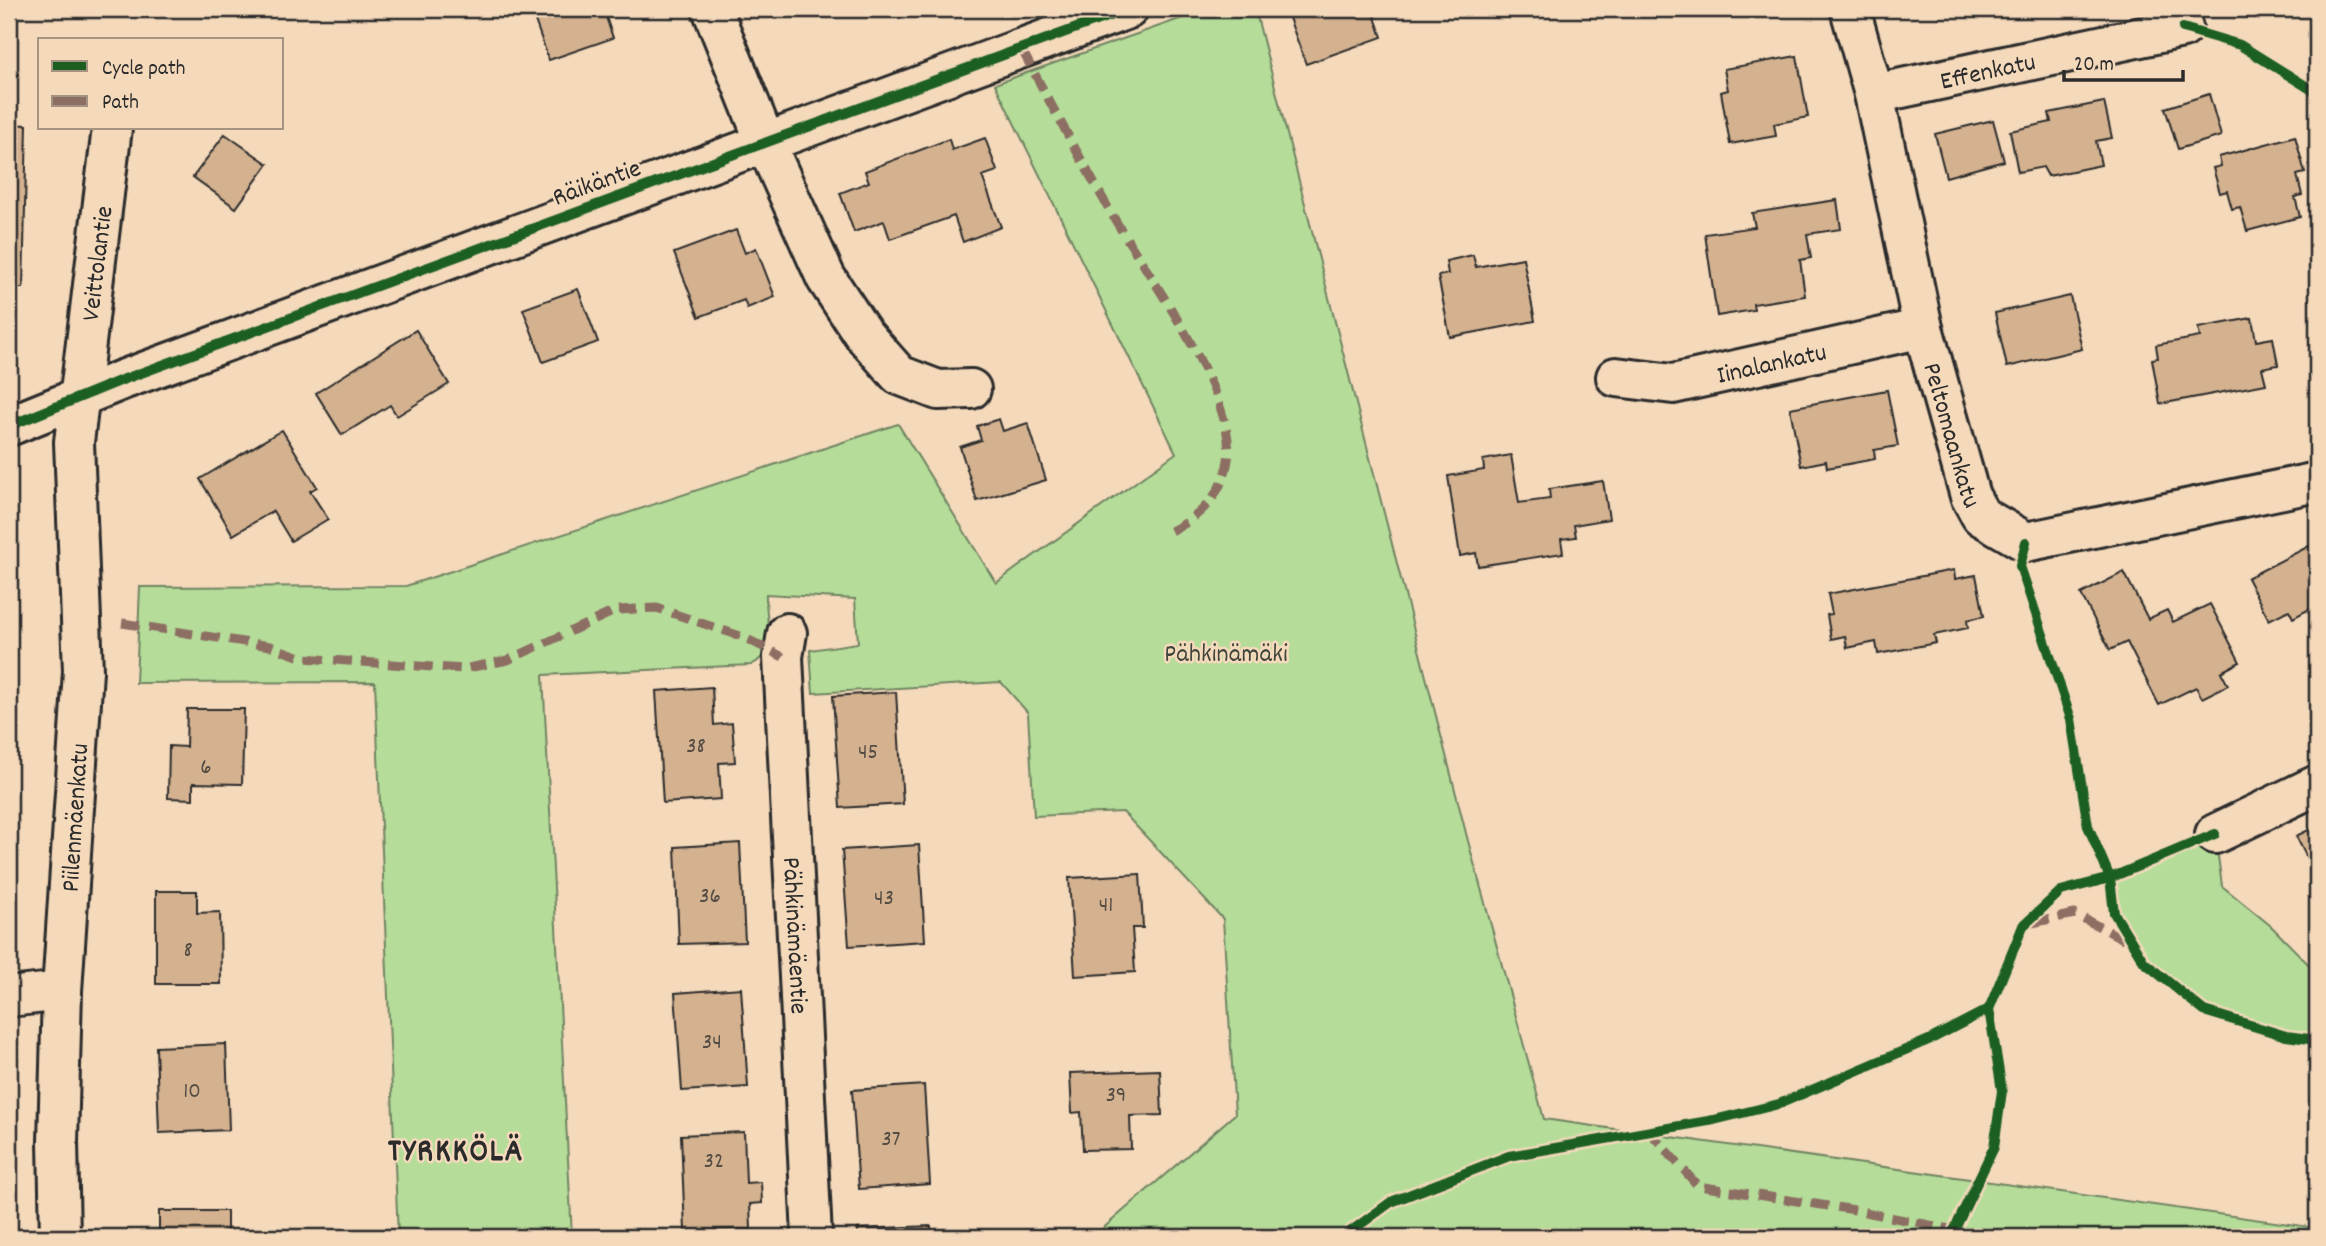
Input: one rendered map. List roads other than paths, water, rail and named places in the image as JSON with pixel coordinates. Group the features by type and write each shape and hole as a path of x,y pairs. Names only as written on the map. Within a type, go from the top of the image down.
{"street":[{"path":"712,9 766,144 826,278 863,334 899,375 937,390 971,389"},
{"name":"Räikäntie","path":"9,426 79,397 585,208 766,144 1128,9"},
{"name":"Peltomaankatu","path":"1850,9 1874,94 1923,328 1970,496 1981,516 2026,542 2317,482"},
{"name":"Effenkatu","path":"1874,94 2183,28"},
{"name":"Veittolantie","path":"79,397 112,130"},
{"name":"Iinalankatu","path":"1616,377 1673,384 1923,328"},
{"name":"Piilenmäenkatu","path":"60,1237 58,1142 62,991 83,671 74,442 79,397"},
{"name":"Pähkinämäentie","path":"787,633 783,657 812,1237"},
{"path":"2215,834 2317,785"},
{"path":"9,997 62,991"}],"district":[{"name":"TYRKKÖLÄ","path":"456,1148"}],"park label":[{"name":"Pähkinämäki","path":"1226,652"}]}
